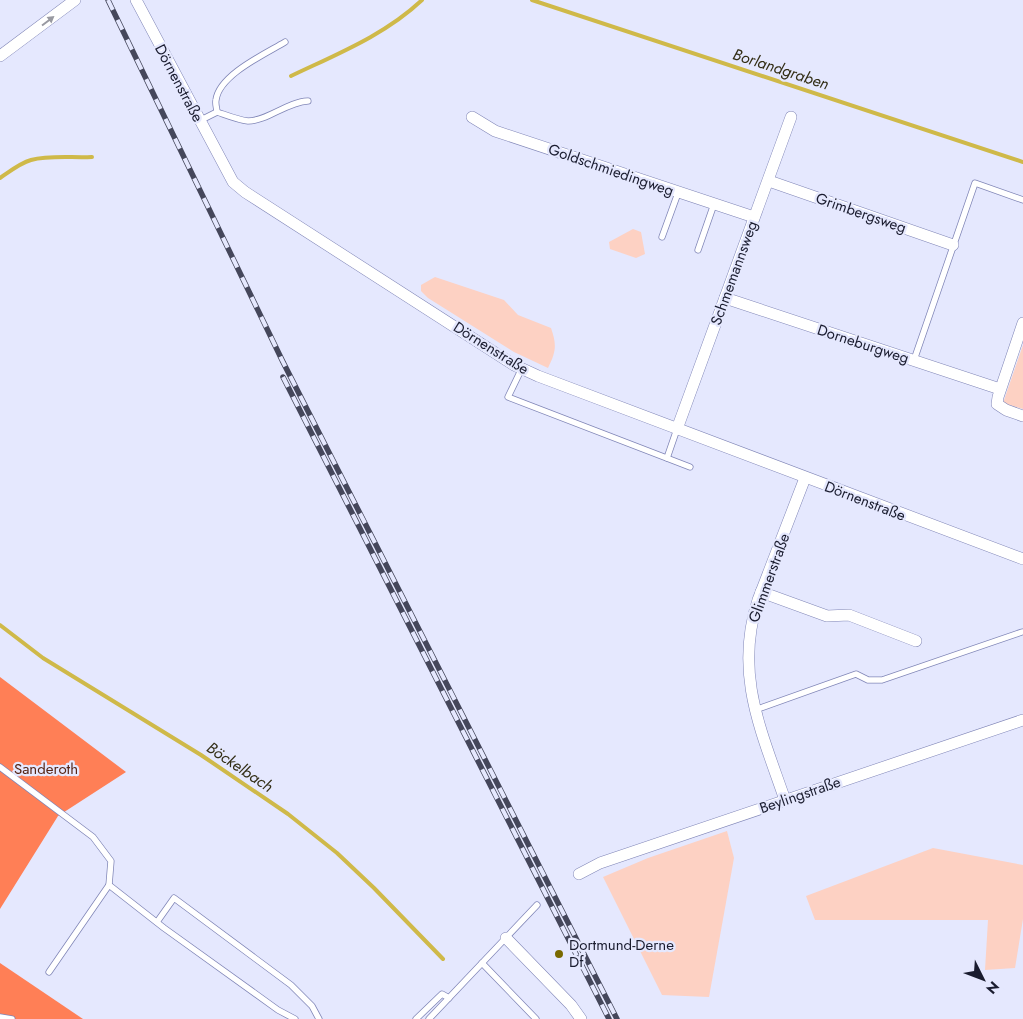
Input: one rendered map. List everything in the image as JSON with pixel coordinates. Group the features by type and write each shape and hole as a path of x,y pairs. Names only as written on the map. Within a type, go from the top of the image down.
{"street":[{"path":"0,56 75,0"},
{"name":"Dörnenstraße","path":"136,0 233,182 245,192 522,368 538,376 1023,560"},
{"name":"Goldschmiedingweg","path":"472,117 495,131 754,217"},
{"name":"Schmemannsweg","path":"677,429 791,117"},
{"name":"Grimbergsweg","path":"769,180 953,245"},
{"name":"Dorneburgweg","path":"725,298 1000,389"},
{"path":"1023,323 1021,336 1000,389 997,404 1006,410 1023,416"},
{"name":"Glimmerstraße","path":"785,800 755,710 750,685 748,640 752,618 761,592 805,478"},
{"path":"761,592 827,616 849,615 916,641"},
{"name":"Beylingstraße","path":"579,874 600,863 1023,720"},
{"path":"506,938 571,1005 581,1019"}],"lane":[{"path":"217,112 216,100 228,78 285,42"},
{"path":"199,121 217,112 248,121 259,119 298,101 308,101"},
{"path":"914,360 975,183 1023,200"},
{"path":"662,237 678,193"},
{"path":"698,250 714,204"},
{"path":"522,368 508,397 690,467"},
{"path":"667,458 677,429"},
{"path":"755,710 856,674 868,680 882,680 1022,632"},
{"path":"0,767 93,837 111,861 109,885 49,972"},
{"path":"109,885 278,1010 295,1019"},
{"path":"157,922 174,898 291,985 312,1006 319,1019"},
{"path":"429,1019 537,905"},
{"path":"482,963 536,1019"},
{"path":"416,1019 442,994 449,998"},
{"path":"0,1017 12,1019"}],"shaded area":[{"path":"633,229 641,232 645,254 636,258 610,249 609,242"},
{"path":"435,277 504,300 518,315 551,328 555,348 548,368 514,352 428,298 421,291 421,285"},
{"path":"1023,345 1023,409 1003,403"},
{"path":"727,831 734,858 709,997 662,995 603,877 648,858"},
{"path":"933,848 1023,865 1023,919 1015,968 985,970 988,920 815,920 806,896"}],"green space":[{"name":"Sanderoth","path":"0,677 126,772 58,816 0,909"},
{"path":"0,963 83,1019 0,1019"}],"waterway":[{"path":"291,76 343,52 376,34 422,0"},
{"name":"Borlandgraben","path":"532,0 1023,162"},
{"path":"0,178 19,165 38,158 92,157"},
{"name":"Böckelbach","path":"0,625 43,658 201,755 288,814 337,853 443,959"}],"railway":[{"path":"108,0 283,362 617,1019"},
{"path":"283,377 609,1019"}],"place":[{"name":"Dortmund-Derne Df","path":"559,954"}]}
